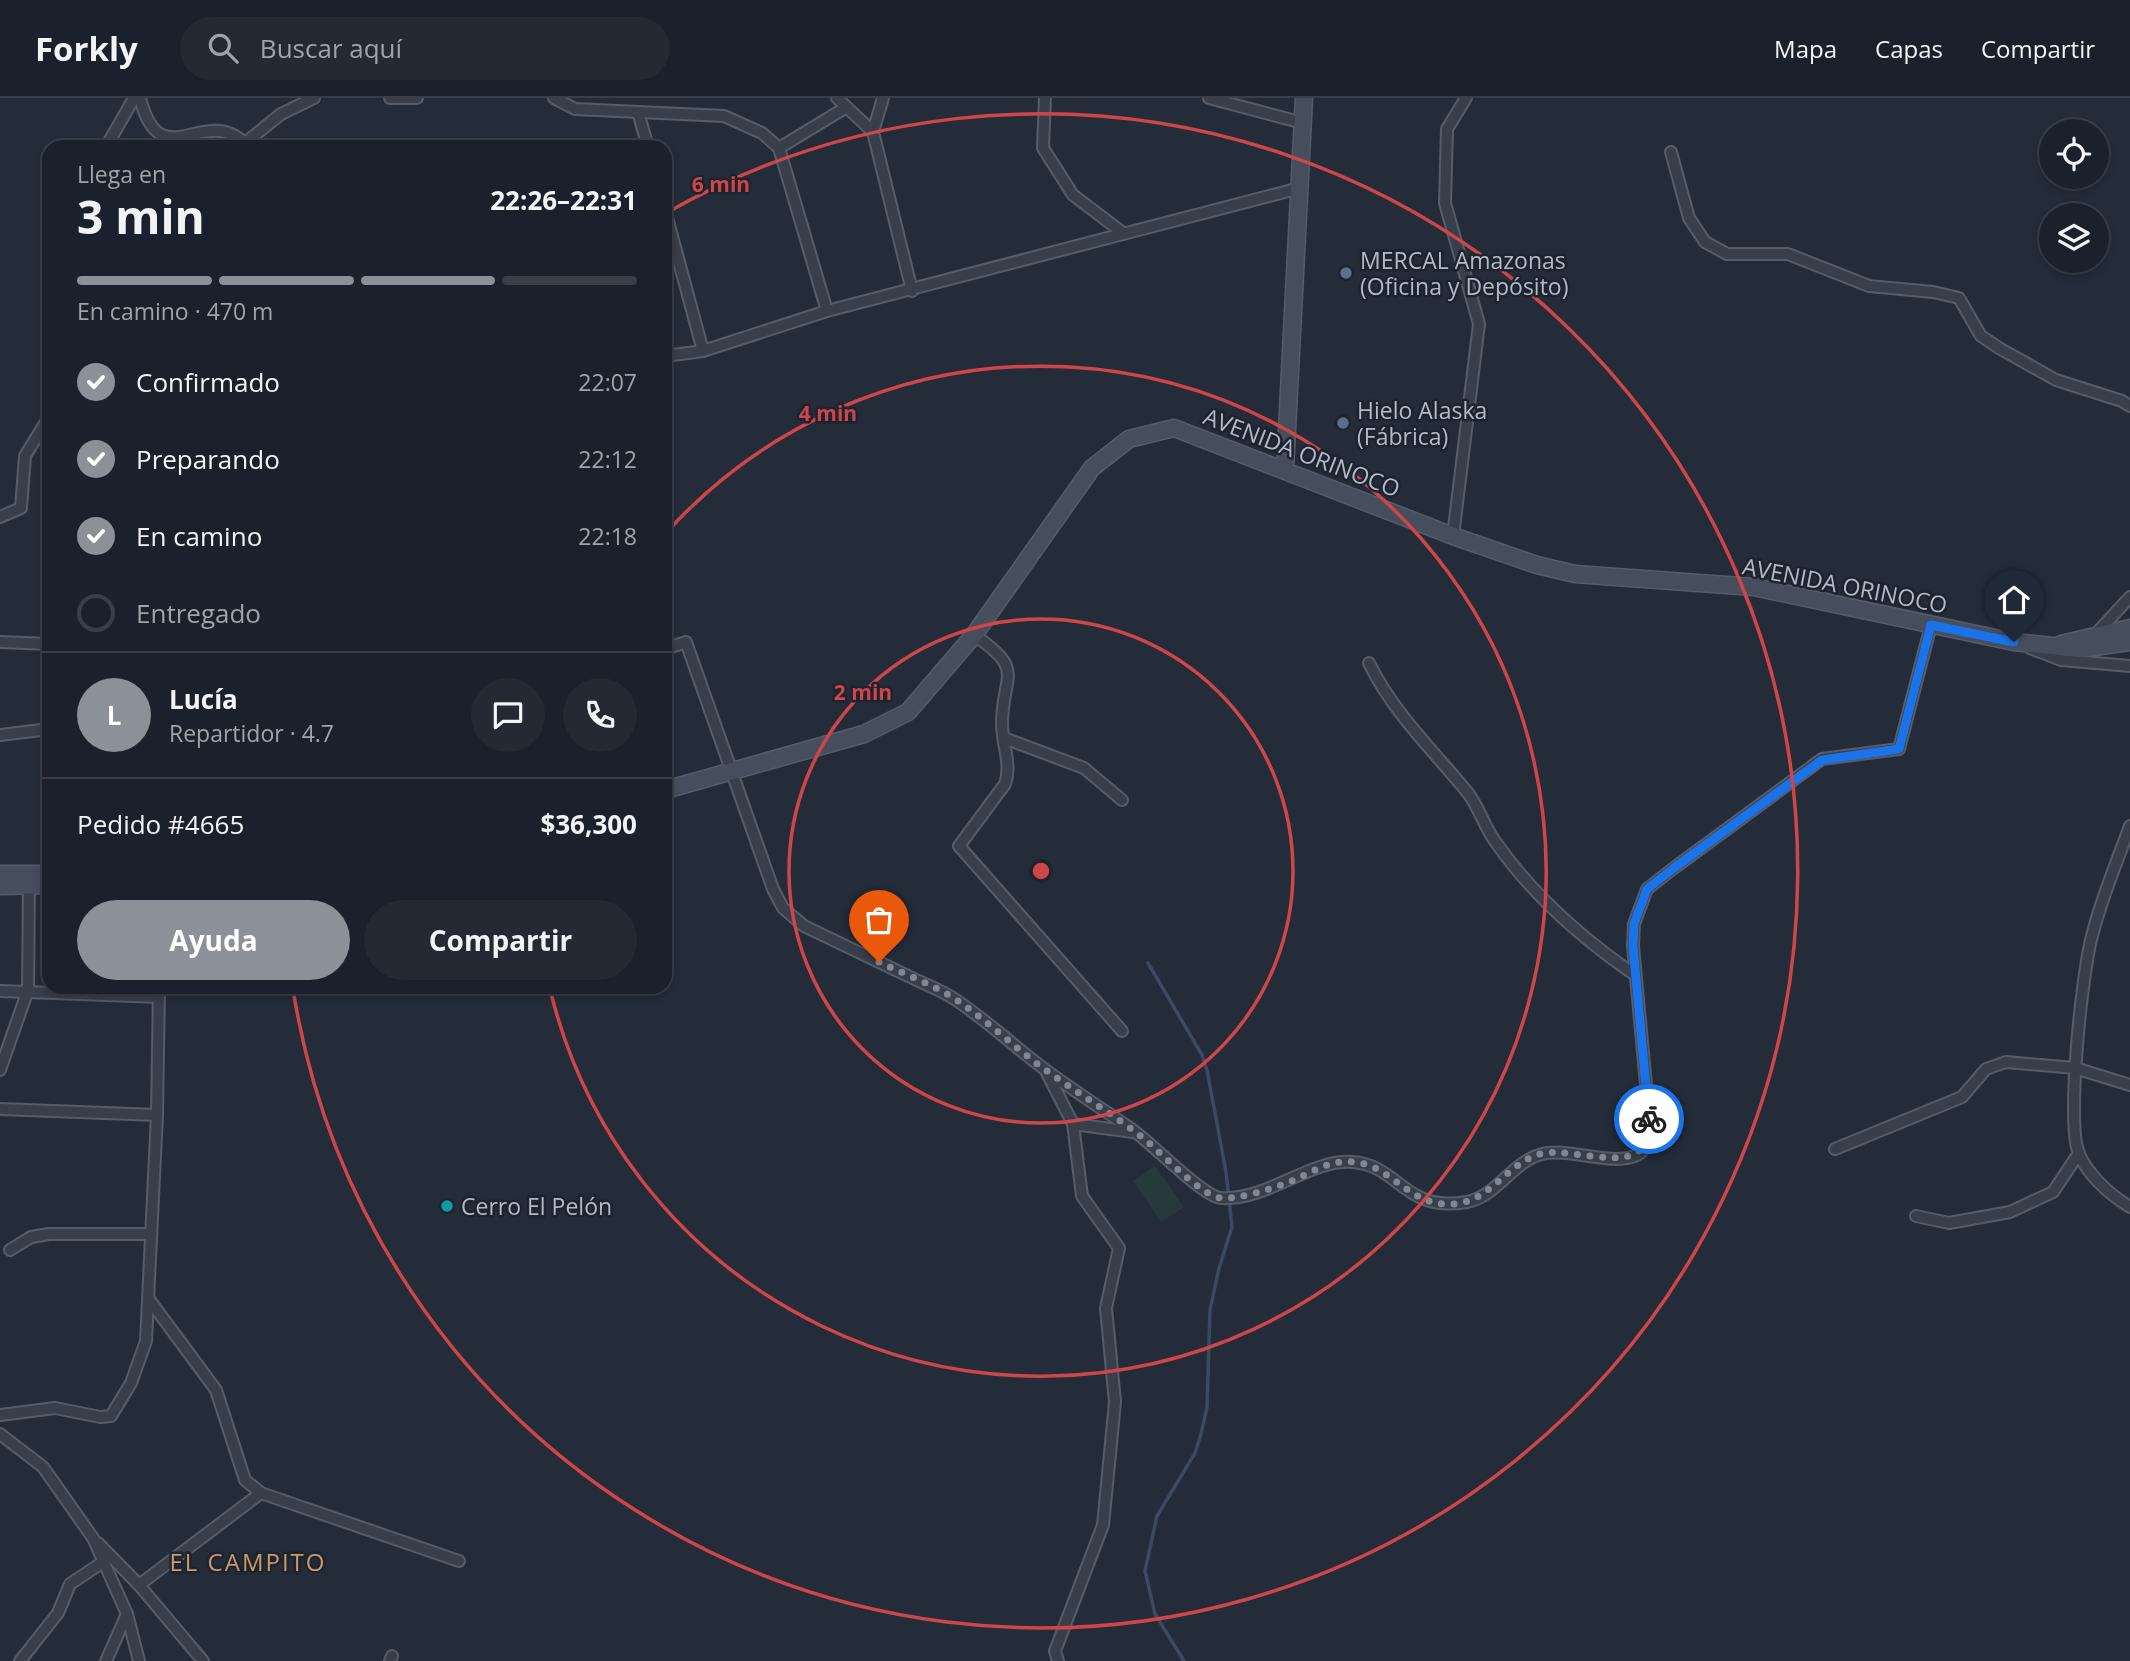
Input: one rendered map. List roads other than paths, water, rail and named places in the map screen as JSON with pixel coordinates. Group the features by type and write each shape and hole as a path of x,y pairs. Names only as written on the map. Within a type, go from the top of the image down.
{"main road":[{"path":"1285,469 1304,98"},
{"name":"AVENIDA ORINOCO","path":"672,788 864,734 908,712 974,635 1092,468 1129,439 1174,428 1453,536 1537,565 1574,573 1754,587 2014,642 2081,649 2130,642"},
{"name":"AVENIDA ORINOCO","path":"2053,646 2095,634 2130,628"},
{"path":"0,874 42,883"},
{"path":"0,886 42,876"}],"street":[{"path":"110,140 134,98"},
{"path":"140,98 145,118 156,133 169,139 218,129 237,140"},
{"path":"252,140 281,114 314,98"},
{"path":"390,98 417,98"},
{"path":"554,98 575,109 724,116 762,133 779,148 827,311"},
{"path":"837,98 873,132"},
{"path":"883,98 873,132 912,291"},
{"path":"1045,98 1043,148 1073,195 1123,233"},
{"path":"1209,98 1303,123"},
{"path":"1453,536 1479,324 1445,203 1447,129 1466,98"},
{"path":"779,148 845,108"},
{"path":"638,112 646,140"},
{"path":"1671,152 1689,218 1705,242 1727,254 1788,254 1869,286 1933,292 1959,298 1981,336 1999,348 2056,380 2130,406"},
{"path":"672,355 704,351 827,311 1300,188"},
{"path":"672,235 704,351"},
{"path":"0,517 20,508 25,456 42,428"},
{"path":"2081,649 2130,597"},
{"path":"672,647 686,642 731,772 783,908 804,926 954,999 1046,1070 1137,1133 1206,1194 1222,1198 1286,1184 1320,1166 1352,1161 1370,1165 1405,1191 1432,1203 1452,1204 1472,1202 1518,1167 1544,1153 1624,1157 1638,1155 1646,1146 1650,1127 1635,975 1634,924 1647,889 1822,760 1899,749 1931,625"},
{"path":"974,635 995,649 1006,663 1010,677 1002,723 1008,774 1005,784 959,846 1122,1031"},
{"path":"0,642 42,644"},
{"path":"2014,642 2061,660 2130,666"},
{"path":"1369,663 1383,693 1416,736 1471,797 1495,842 1525,880 1604,954 1635,975"},
{"path":"0,734 42,730"},
{"path":"1004,738 1084,768 1122,800"},
{"path":"2130,826 2091,937 2075,1068 2079,1153 2089,1171 2116,1198 2130,1207"},
{"path":"0,1070 28,990 29,880"},
{"path":"0,991 42,990"},
{"path":"0,1415 55,1408 100,1417 111,1416 131,1383 146,1341 157,1115 159,994"},
{"path":"1835,1149 1962,1097 1986,1069 2006,1062 2075,1068 2130,1085"},
{"path":"1046,1070 1073,1124 1082,1196 1119,1248 1106,1308 1115,1402 1104,1525 1055,1651 1058,1661"},
{"path":"0,1109 157,1115"},
{"path":"1073,1124 1137,1133"},
{"path":"1916,1216 1949,1223 2010,1212 2053,1192 2079,1153"},
{"path":"10,1250 31,1237 49,1234 150,1234"},
{"path":"148,1298 216,1390 245,1480 261,1493 459,1561"},
{"path":"0,1434 43,1467 93,1538 139,1585 203,1661"},
{"path":"139,1585 261,1493"},
{"path":"93,1538 127,1614 139,1661"},
{"path":"20,1661 58,1613 69,1584 103,1562"},
{"path":"106,1661 127,1614"}],"waterway":[{"path":"1148,963 1202,1055 1207,1070 1226,1172 1232,1227 1210,1310 1207,1407 1201,1434 1195,1453 1157,1516 1145,1571 1155,1614 1184,1661"}],"place":[{"name":"MERCAL Amazonas (Oficina y Depósito)","path":"1346,273"},
{"name":"Hielo Alaska (Fábrica)","path":"1343,423"},
{"name":"Cerro El Pelón","path":"447,1206"}],"district":[{"name":"EL CAMPITO","path":"248,1561"}]}
